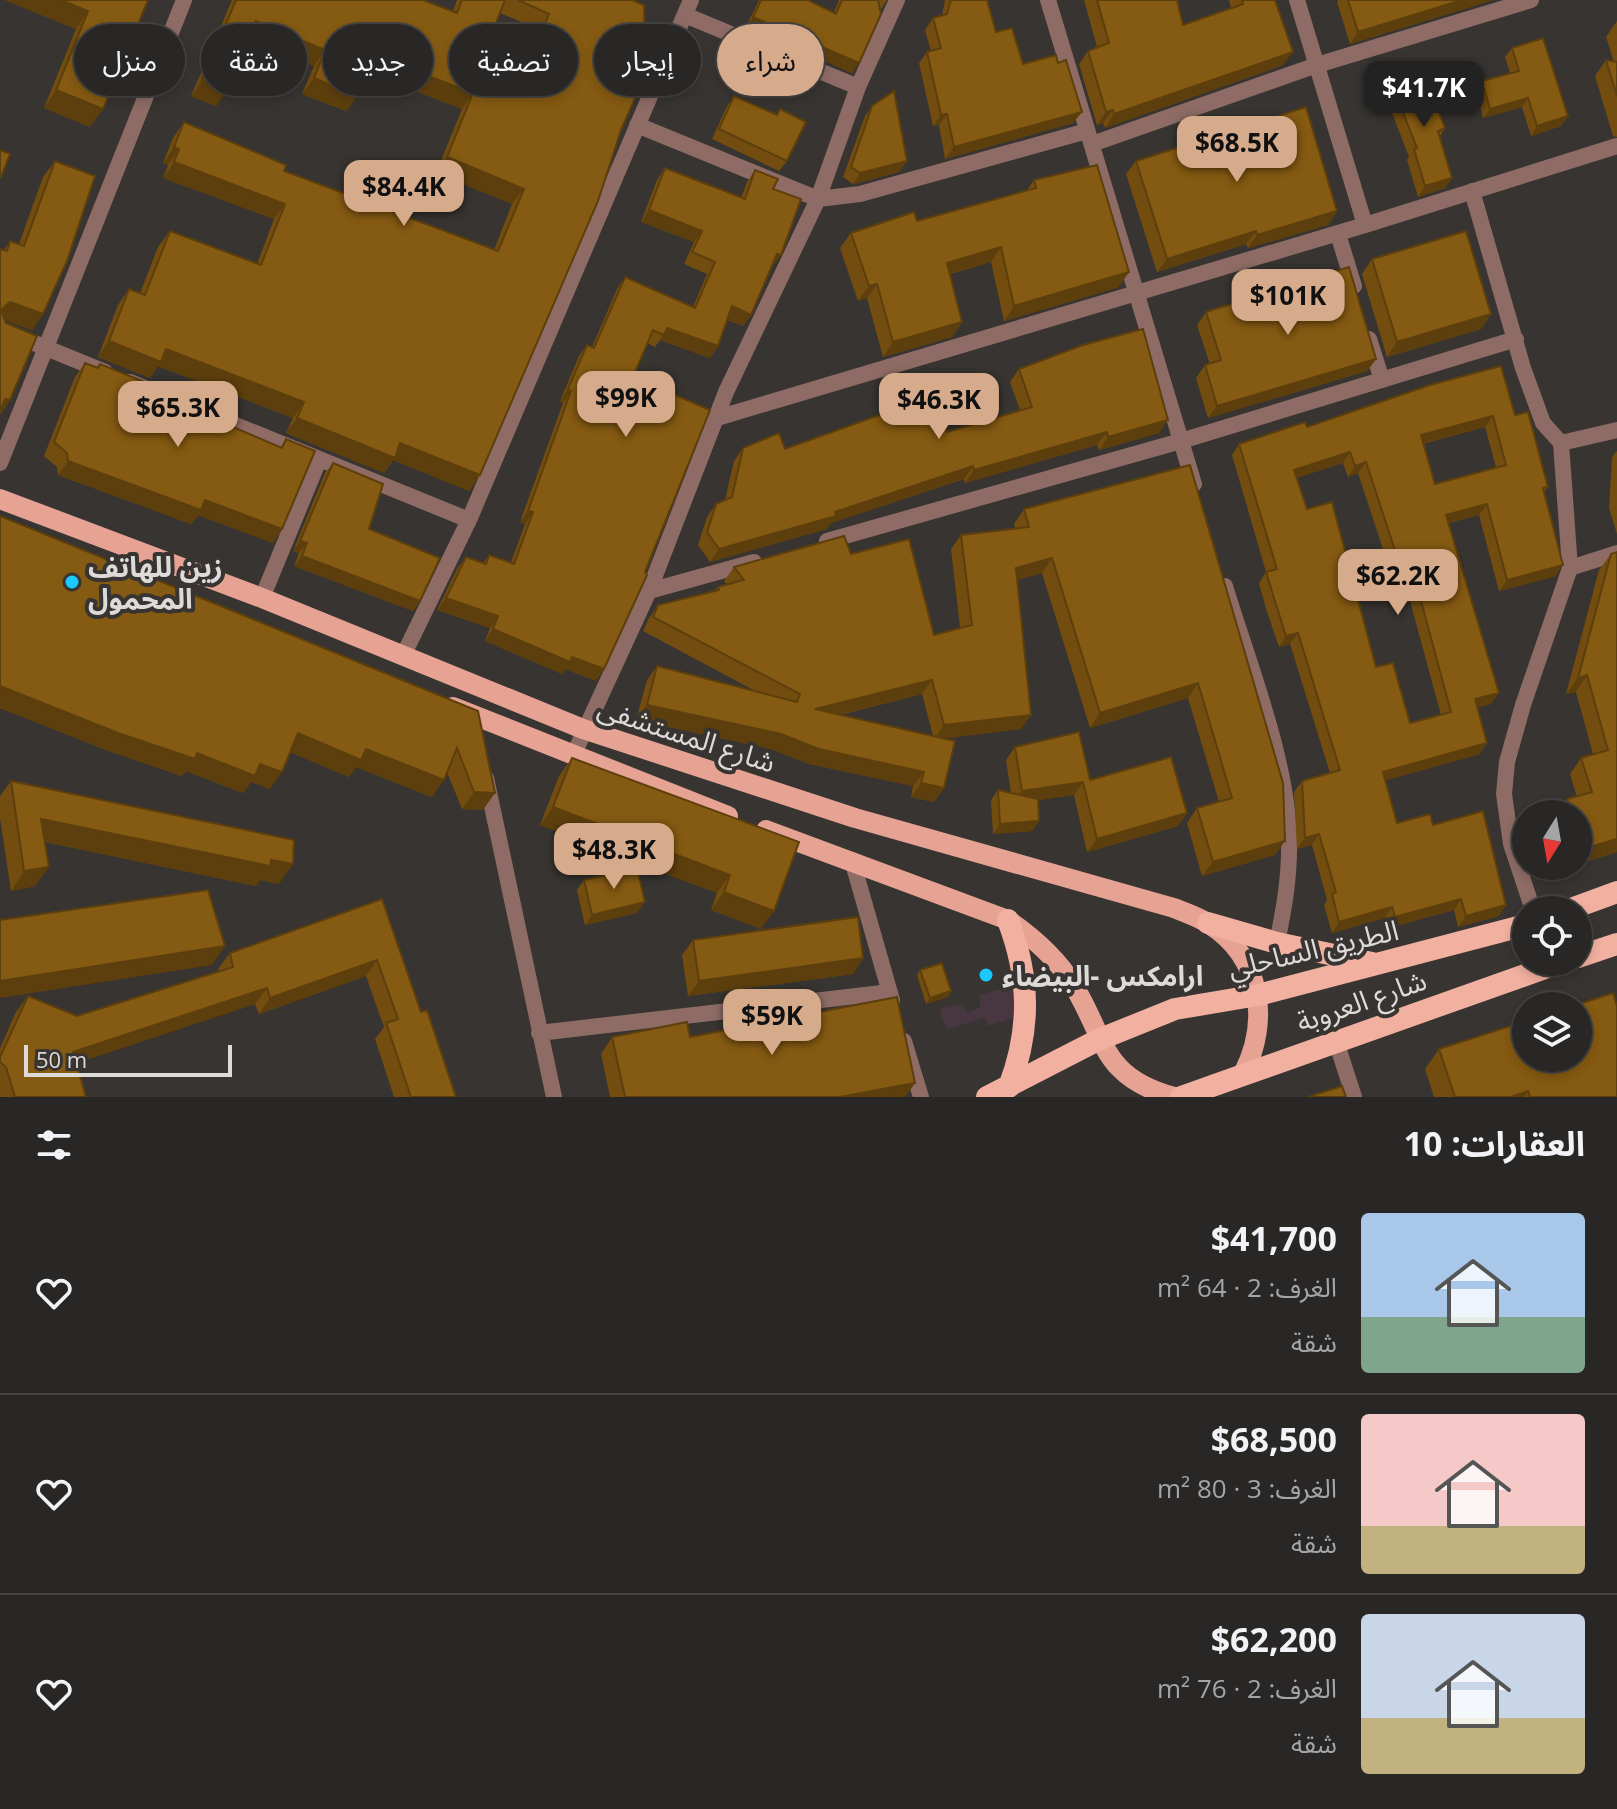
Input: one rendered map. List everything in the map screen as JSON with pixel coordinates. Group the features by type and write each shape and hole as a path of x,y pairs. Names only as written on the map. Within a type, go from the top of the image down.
{"highway":[{"path":"1592,901 1617,892"},
{"path":"1008,920 1018,947 1027,1004 1019,1060 1009,1087"},
{"path":"1208,923 1277,943 1381,965"},
{"name":"الطريق الساحلي","path":"987,1097 1098,1040 1175,1009 1258,995 1512,929"},
{"path":"1592,952 1617,944"},
{"name":"شارع العروبة","path":"1181,1097 1522,976"}],"main road":[{"name":"شارع المستشفى","path":"0,499 404,654 583,729 855,818 1174,908 1208,923 1245,962 1258,995 1259,1034 1243,1074"},
{"name":"شارع المستشفى","path":"432,698 475,723 573,756 1008,920 1027,933 1060,966 1083,1001 1098,1040 1131,1077 1174,1097"}],"street":[{"path":"0,463 184,0"},
{"path":"573,756 649,591 736,369 818,199 858,87 897,0"},
{"path":"1048,0 1199,499"},
{"path":"1297,0 1365,225"},
{"path":"637,125 818,199 860,194 1089,137 1531,0"},
{"path":"404,654 469,520 688,8 858,87"},
{"path":"717,418 1338,234 1617,146"},
{"path":"1472,191 1543,423 1561,443 1570,568 1507,762 1505,818 1529,896"},
{"path":"1338,234 1382,380"},
{"path":"0,329 469,520"},
{"path":"816,544 1181,441 1516,339"},
{"path":"1561,443 1617,430"},
{"path":"262,598 319,460"},
{"path":"1570,568 1617,553"},
{"path":"649,591 770,557"},
{"path":"1221,571 1282,781 1289,838 1288,883 1277,943"},
{"path":"483,761 554,1097"},
{"path":"852,860 921,1097"},
{"path":"539,1033 890,992"},
{"path":"1336,1041 1354,1097"}],"shaded area":[{"path":"1022,983 1027,1014 987,1026 985,1017 947,1030 939,1009 962,1004 967,1013 980,1007 979,995"}],"building":[{"path":"61,0 148,0 138,24 83,24 88,11"},
{"path":"236,0 423,0 457,13 462,0 505,0 496,24 449,24 449,84 433,78 433,24 323,24 323,49 307,42 307,24 263,24 256,21 255,24 226,24"},
{"path":"518,0 632,0 644,5 644,24 594,24 594,96 636,96 621,130 598,201 480,475 400,443 395,458 297,418 304,402 166,349 161,362 109,341 129,289 145,295 170,231 261,265 285,204 174,162 179,149 174,147 184,122 286,165 284,171 498,251 524,189 447,157 472,96 578,96 578,24 545,24 549,14"},
{"path":"761,0 808,0 836,14 842,0 878,0 881,14 859,63 824,48 824,24 769,24 753,17"},
{"path":"951,0 987,0 996,32 1012,28 1023,64 1056,55 1058,63 1066,60 1082,112 954,147 947,114 941,115 927,52 941,48 933,18 947,14"},
{"path":"1097,0 1177,0 1183,25 1243,4 1242,0 1275,0 1293,52 1114,114 1113,110 1106,112 1088,51 1109,43"},
{"path":"1348,0 1462,0 1358,32"},
{"path":"1543,38 1568,116 1537,126 1528,98 1490,109 1482,81 1519,71 1512,48"},
{"path":"74,46 74,96 108,96 103,109 56,90"},
{"path":"323,55 323,82 314,78"},
{"path":"1606,60 1617,62 1617,96"},
{"path":"1424,75 1445,128 1438,131 1452,178 1425,186 1414,149 1417,148 1393,87"},
{"path":"894,91 907,161 860,173 851,167 872,106"},
{"path":"734,96 777,115 780,109 806,122 787,161 719,129"},
{"path":"1306,107 1337,211 1257,235 1256,231 1167,259 1136,161"},
{"path":"0,150 10,154 1,177 0,177"},
{"path":"55,161 95,176 67,261 43,314 10,302 1,310 6,323 37,336 10,400 5,399 0,412 0,249 7,251 10,241 24,246"},
{"path":"1097,165 1129,272 1014,306 1001,247 947,263 962,322 893,342 877,284 869,286 851,233 914,212 917,221 1036,188 1034,180"},
{"path":"665,168 745,199 755,170 778,179 773,189 801,199 781,255 777,254 751,315 732,306 718,346 667,328 664,335 653,330 633,377 710,410 645,572 647,575 604,669 572,657 570,662 493,629 498,616 446,598 466,557 486,564 489,555 514,564 533,512 528,511 571,391 568,389 587,345 594,348 625,277 695,308 715,262 692,252 702,231 649,210"},
{"path":"1466,231 1491,314 1397,342 1372,259"},
{"path":"1349,267 1376,359 1217,406 1205,365 1221,360 1206,312"},
{"path":"1143,329 1168,420 1108,437 1107,432 974,470 973,466 835,512 836,516 719,549 707,532 716,504 732,497 743,448 779,433 785,449 935,395 947,432 1032,407 1019,369 1083,345"},
{"path":"85,363 98,368 100,364 152,385 149,391 282,448 286,439 315,451 282,529 205,500 201,510 68,461 67,453 54,442"},
{"path":"1501,366 1515,415 1528,412 1548,487 1543,488 1563,565 1507,580 1487,504 1446,515 1499,693 1475,699 1487,743 1383,772 1397,823 1430,814 1433,825 1483,811 1506,905 1466,916 1461,899 1395,917 1392,907 1339,922 1332,894 1336,892 1319,834 1305,838 1302,781 1340,770 1298,633 1286,636 1274,598 1266,572 1277,569 1239,444 1305,422 1307,427 1430,385","holes":["1493,416 1506,465 1435,484 1421,435","1350,452 1355,466 1366,462 1409,593 1418,590 1451,712 1410,723 1393,663 1376,667 1332,502 1307,509 1294,470"]},
{"path":"333,463 383,484 369,529 440,558 420,601 302,556 307,543 300,541"},
{"path":"1190,465 1283,783 1285,841 1213,862 1197,808 1232,798 1198,683 1100,713 1052,558 1016,568 1031,715 944,725 932,680 815,709 955,741 944,788 921,783 924,772 819,749 781,734 647,705 657,666 797,702 800,694 653,617 658,605 719,590 718,587 744,580 734,567 844,536 851,554 909,539 934,635 972,625 961,535 1029,527 1024,509"},
{"path":"0,516 478,711 495,793 474,792 457,748 444,780 366,749 361,760 298,733 282,772 260,764 255,776 197,753 195,759 118,733 0,686"},
{"path":"1617,552 1617,839 1592,846 1592,800 1567,799 1592,792 1581,758 1608,750 1587,675 1578,678 1611,554"},
{"path":"1079,732 1090,780 1171,757 1187,813 1097,839 1083,782 1022,791 1015,747"},
{"path":"572,758 799,842 774,911 724,892 730,875 638,840 640,850 602,836 606,827 553,807"},
{"path":"11,781 294,840 293,864 271,860 270,866 41,819 49,867 24,871"},
{"path":"998,790 1038,799 1039,821 1000,824"},
{"path":"637,868 645,902 592,915 584,880"},
{"path":"208,890 225,946 0,981 0,920"},
{"path":"382,899 421,1012 427,1010 456,1097 411,1097 386,1023 398,1019 377,960 270,998 267,988 73,1052 86,1097 15,1097 0,1057 28,996 77,1016 233,967 230,953"},
{"path":"858,917 863,958 699,981 693,940"},
{"path":"942,963 951,991 930,998 920,970"},
{"path":"1613,993 1617,1006 1617,1097 1530,1097 1528,1091 1511,1097 1455,1097 1439,1049 1512,1026 1512,1072 1592,1072 1592,1000"},
{"path":"897,997 915,1083 840,1097 625,1097 612,1037 687,1022 690,1037"},
{"path":"1342,1086 1346,1097 1308,1097"}],"place":[{"name":"زين للهاتف المحمول","path":"72,582"},
{"name":"ارامكس -البيضاء","path":"986,975"}]}
